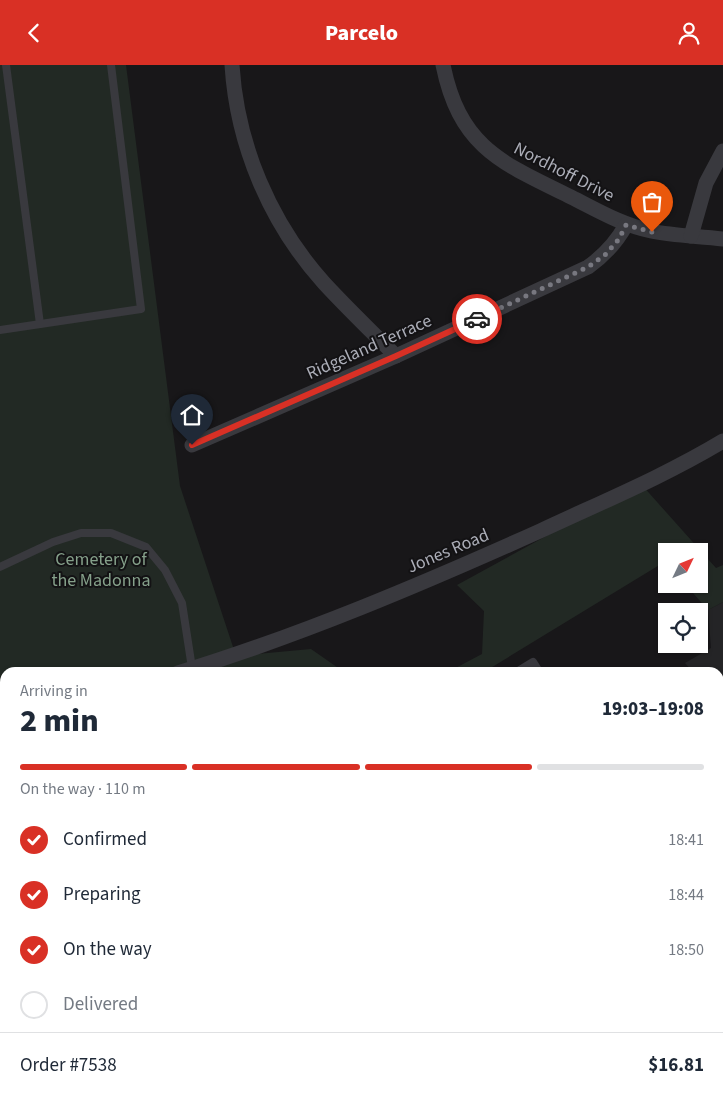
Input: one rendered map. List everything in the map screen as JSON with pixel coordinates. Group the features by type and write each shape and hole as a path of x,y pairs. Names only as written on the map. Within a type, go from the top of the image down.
{"street":[{"path":"232,65 239,119 249,155 263,190 280,223 300,254 323,283 396,356"},
{"name":"Nordhoff Drive","path":"443,65 447,88 467,128 481,145 512,168 626,225 652,232 723,239"},
{"path":"691,236 706,183 723,151"},
{"name":"Ridgeland Terrace","path":"192,445 396,356 588,267 605,255 619,239 626,225"},
{"name":"Jones Road","path":"194,667 330,620 462,566 641,485 690,461 723,441"}],"lane":[{"path":"6,65 40,324"},
{"path":"0,330 141,309 111,65"},
{"path":"0,567 52,542 81,533 111,533 146,547 165,570 182,603 185,667"},
{"path":"525,667 533,662 536,667"}],"shaded area":[{"path":"723,602 723,667 689,667 685,663 702,653 708,653 708,650 711,648 708,610"}],"green space":[{"name":"Cemetery of the Madonna","path":"0,65 126,65 180,486 236,656 311,649 337,667 0,667"},
{"path":"641,484 694,543 658,543 658,566 492,667 457,667 482,654 484,611 457,585"},
{"path":"708,559 716,568 723,565 723,602 708,610 708,603 702,603 693,593 708,593"}],"way so far":[{"path":"477,319 588,267 605,255 619,239 626,225 652,232"}],"route":[{"path":"192,445 477,319"}]}
